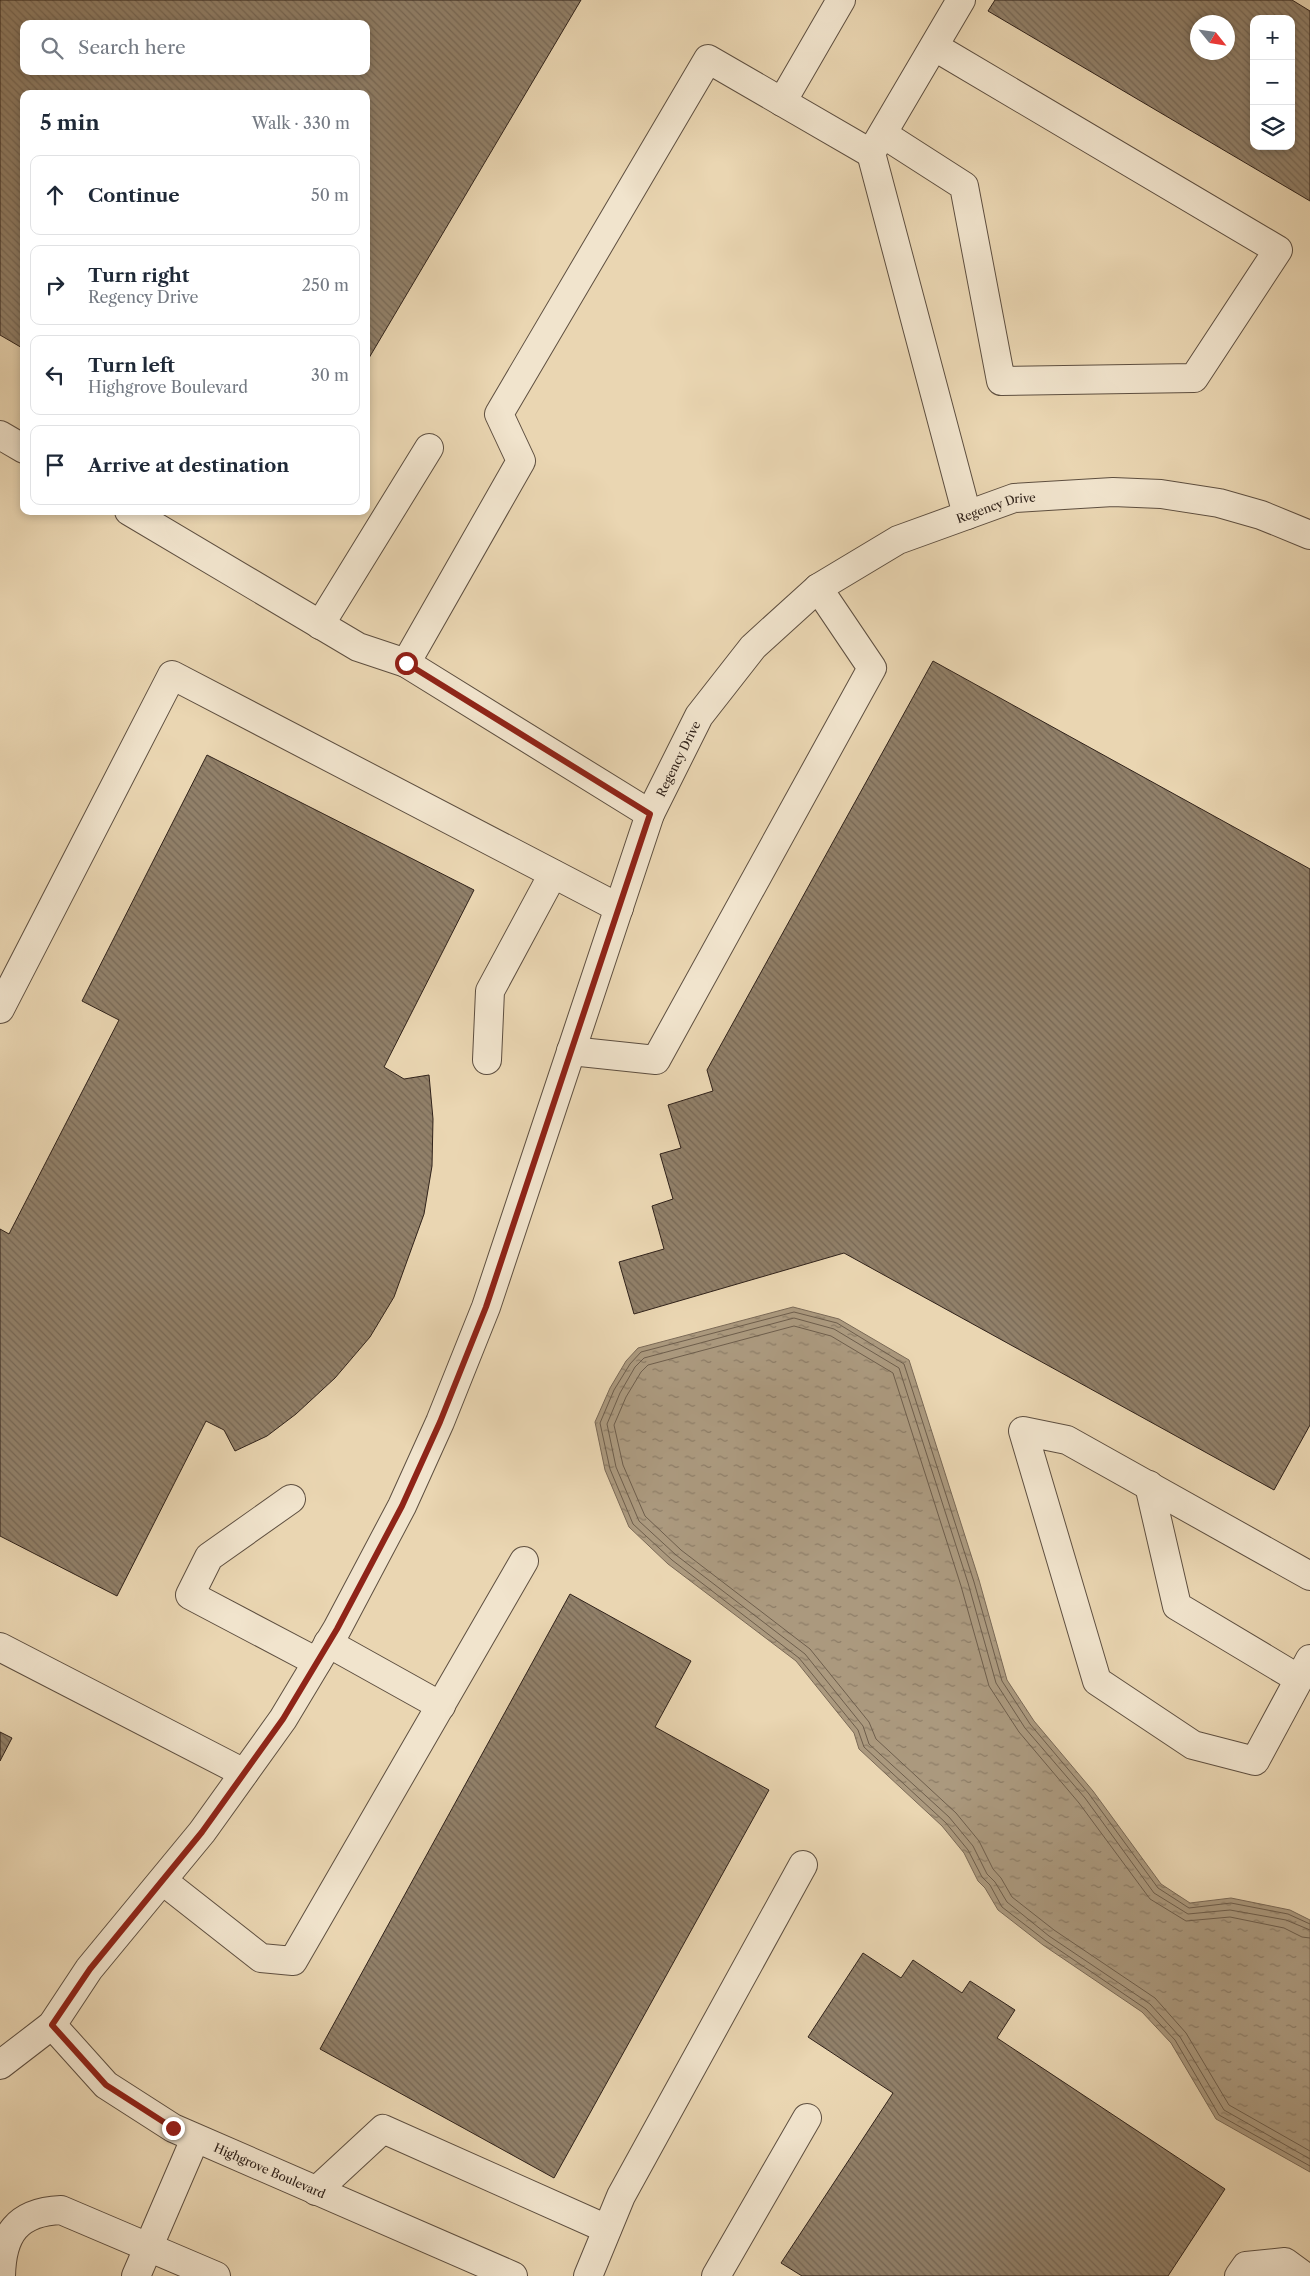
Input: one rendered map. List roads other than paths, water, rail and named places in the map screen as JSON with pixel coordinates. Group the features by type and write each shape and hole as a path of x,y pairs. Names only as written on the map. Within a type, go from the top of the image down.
{"street":[{"path":"782,102 841,0"},
{"path":"961,0 877,144 967,515"},
{"path":"406,663 521,461 499,414 708,59 782,102 877,144 964,186 1001,381 1194,378 1278,250 935,47"},
{"path":"0,435 20,447"},
{"path":"320,625 429,448"},
{"name":"Regency Drive","path":"0,2065 52,2025 90,1969 163,1881 244,1774 283,1719 322,1653 402,1506 440,1422 486,1307 650,814 685,740 699,716 731,672 753,646 818,588 898,540 1014,498 1114,492 1161,494 1219,504 1261,515 1310,536"},
{"path":"136,515 358,647 406,663 650,814"},
{"path":"571,1051 656,1060 872,668 818,588"},
{"path":"0,1009 172,675 619,908"},
{"path":"487,1060 490,991 553,874"},
{"path":"1149,1485 1177,1606 1304,1669 1255,1761 1193,1745 1098,1681 1023,1431 1066,1440 1149,1485 1310,1576"},
{"path":"291,1498 208,1557 190,1595 441,1706"},
{"path":"163,1881 262,1958 293,1961 524,1561"},
{"path":"0,1647 244,1774"},
{"path":"588,2276 621,2196 803,1866"},
{"name":"Highgrove Boulevard","path":"52,2025 106,2085 142,2110 195,2139 513,2276"},
{"path":"716,2276 807,2118"},
{"path":"316,2191 383,2129 607,2229"},
{"path":"136,2276 195,2139"},
{"path":"1,2276 2,2253 8,2235 24,2220 42,2211 61,2210 216,2276"},
{"path":"1239,2276 1246,2266 1285,2262 1304,2276"}],"water":[{"path":"793,1307 839,1319 909,1360 979,1580 1007,1680 1034,1721 1093,1791 1161,1884 1190,1903 1231,1898 1290,1910 1310,1920 1310,2172 1216,2119 1171,2043 1142,2012 1043,1945 998,1910 985,1888 978,1881 964,1853 942,1826 859,1749 854,1733 796,1661 668,1564 629,1527 605,1470 595,1422 610,1388 626,1361 638,1348"}]}
